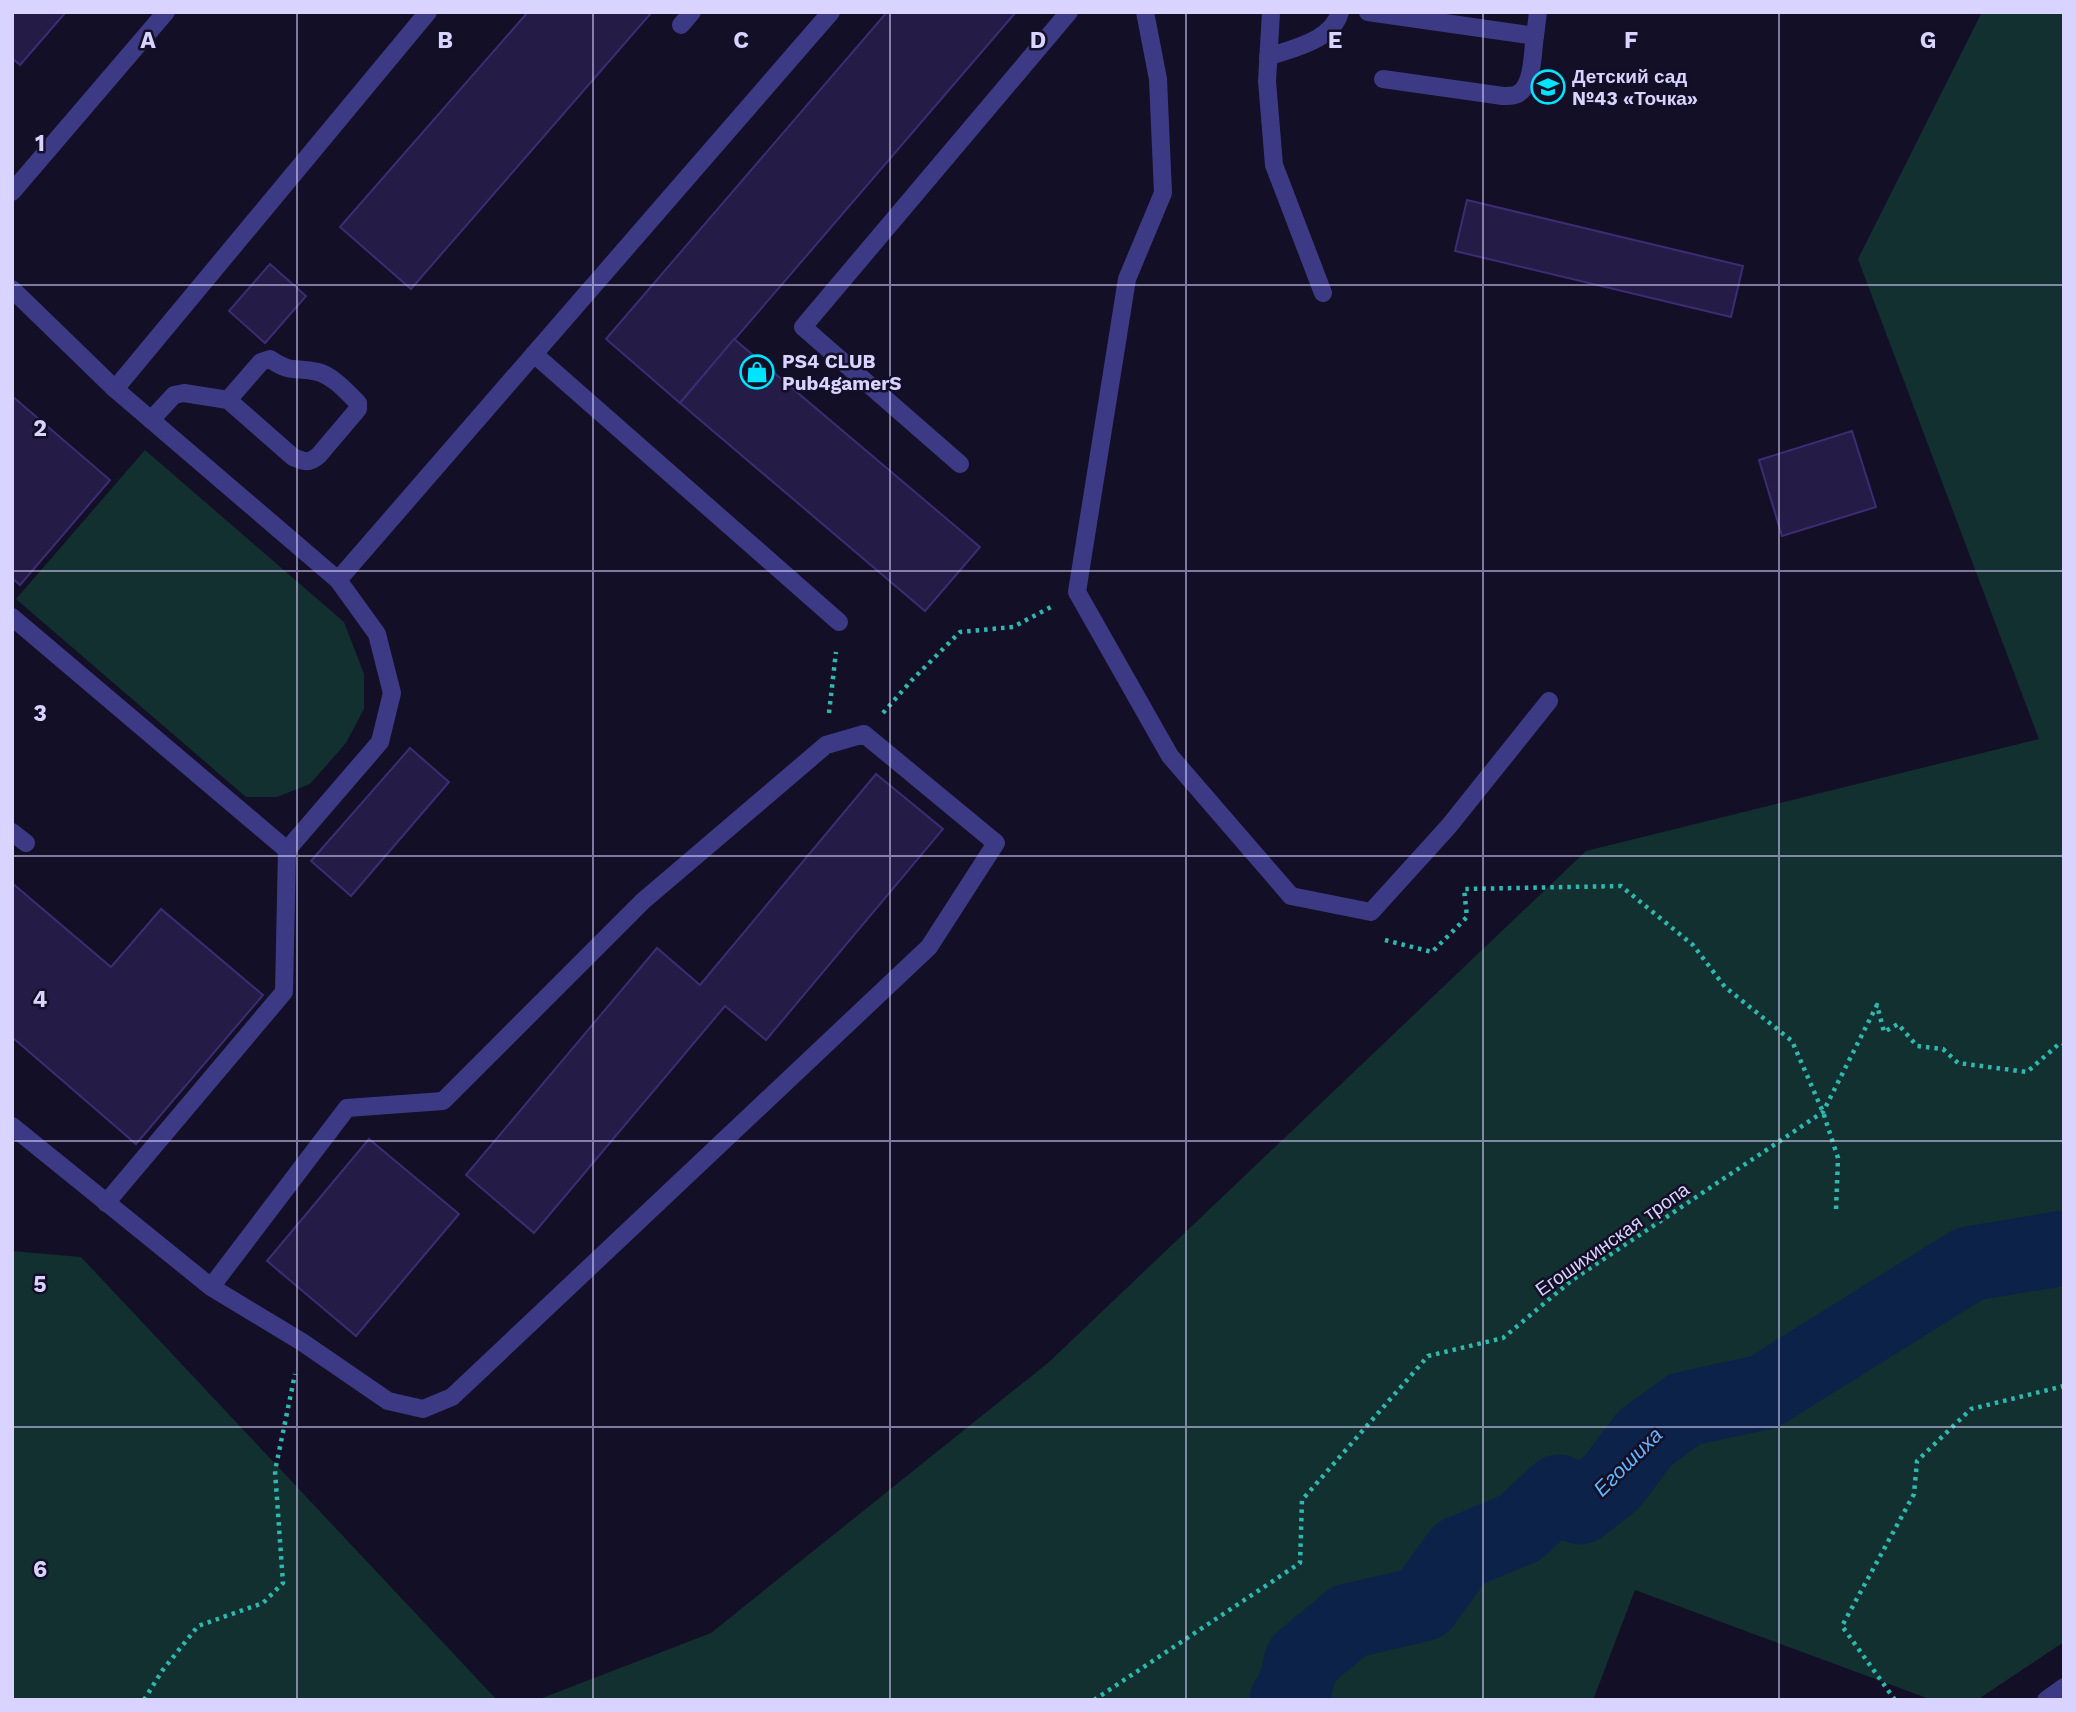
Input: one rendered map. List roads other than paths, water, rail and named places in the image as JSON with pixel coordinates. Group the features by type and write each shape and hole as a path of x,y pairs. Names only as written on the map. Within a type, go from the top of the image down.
{"lane":[{"path":"12,192 166,12"},
{"path":"115,389 428,12"},
{"path":"338,580 831,12"},
{"path":"960,464 803,327 1069,12"},
{"path":"1145,12 1158,79 1163,193 1127,279 1077,593 1170,756 1290,896 1371,912 1449,826 1549,701"},
{"path":"1271,12 1267,81 1275,165 1323,293"},
{"path":"1268,58 1329,31 1337,22 1340,12"},
{"path":"1368,12 1535,36"},
{"path":"1384,79 1503,96 1516,95 1524,88 1529,76 1538,12"},
{"path":"12,289 115,389 338,580 377,634 392,693 380,743 287,850 284,992 106,1203"},
{"path":"534,354 839,622"},
{"path":"151,420 174,395 184,393 228,400 293,457 304,462 319,455 358,409 358,403 329,377 311,370 288,370 270,359 261,362 228,400"},
{"path":"12,617 287,850"},
{"path":"12,1126 211,1287 302,1342 388,1401 423,1409 452,1397 929,947 996,843 864,734 826,745 643,901 443,1101 347,1108 211,1287"},
{"path":"2046,1700 2064,1687"}],"waterway":[{"name":"Егошиха","path":"1287,1700 1292,1698 1302,1660 1349,1621 1423,1604 1460,1553 1520,1528 1559,1492 1580,1507 1612,1482 1645,1438 1685,1409 1764,1392 1969,1264 2064,1248"}],"place":[{"name":"Детский сад №43 «Точка»","path":"1548,87"},
{"name":"PS4 CLUB Pub4gamerS","path":"757,372"}]}
